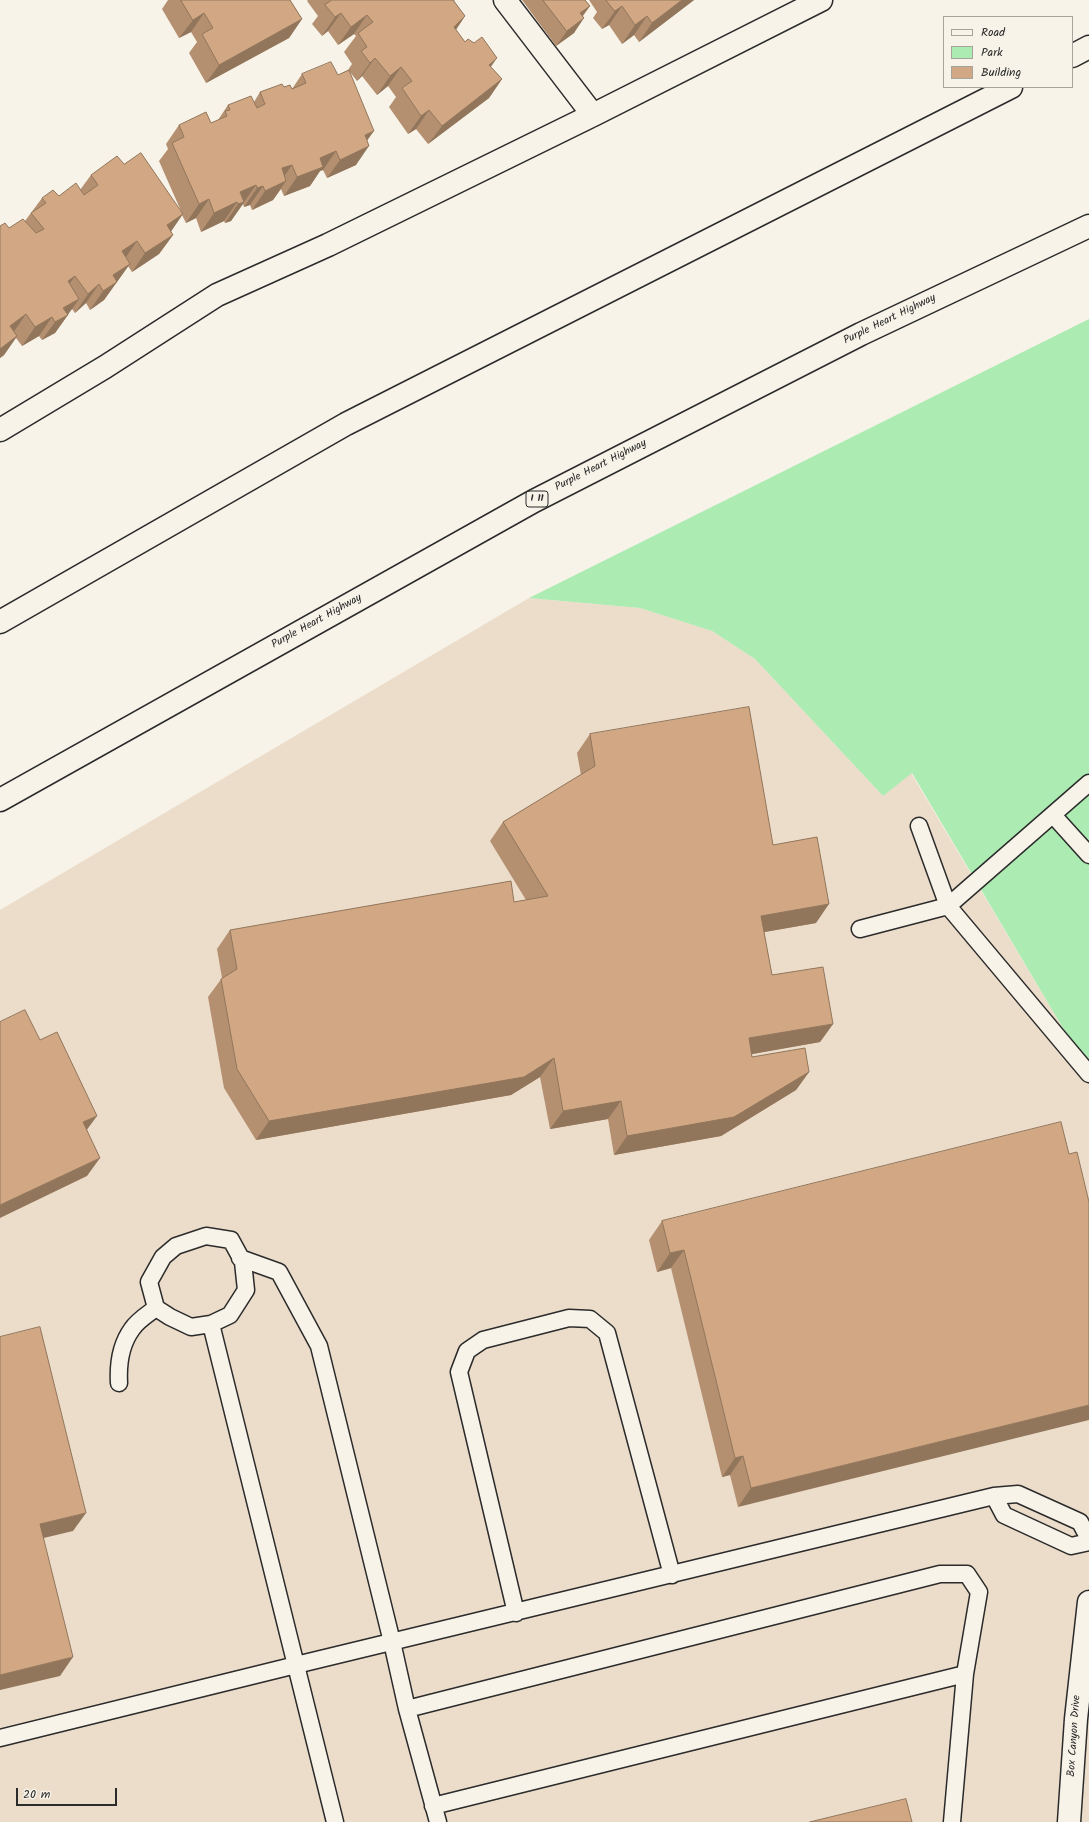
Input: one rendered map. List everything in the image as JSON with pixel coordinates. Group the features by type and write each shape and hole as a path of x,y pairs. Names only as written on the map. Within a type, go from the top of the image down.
{"main road":[{"path":"505,0 592,115"},
{"path":"0,430 105,367 217,294 328,245 821,0"},
{"path":"1073,55 1089,47"},
{"path":"0,622 346,424 1009,88"},
{"name":"Purple Heart Highway","path":"0,800 534,501 861,334 1089,226"},
{"name":"Box Canyon Drive","path":"1069,1822 1076,1719 1089,1602"}],"lane":[{"path":"860,929 948,906 1089,784"},
{"path":"1053,815 1089,855"},
{"path":"919,826 948,906 1089,1074"},
{"path":"206,1236 231,1240 240,1258 243,1262 246,1290 230,1315 211,1324 191,1327 170,1317 156,1308 149,1282 163,1257 176,1246 206,1236"},
{"path":"240,1258 279,1272 319,1346 392,1642 407,1709 438,1822"},
{"path":"119,1383 118,1369 124,1347 132,1328 156,1308"},
{"path":"516,1612 459,1372 467,1351 483,1340 569,1318 590,1319 607,1333 672,1574"},
{"path":"211,1324 335,1822"},
{"path":"0,1738 994,1496 1018,1494 1080,1522 1089,1539"},
{"path":"994,1496 1004,1515 1071,1546 1089,1542"},
{"path":"407,1709 940,1574 967,1574 980,1592 965,1674 952,1822"},
{"path":"433,1806 965,1674"}],"shaded area":[{"path":"529,598 640,608 712,631 755,659 883,796 911,773 1067,1035 1089,1063 1089,1822 0,1822 0,910"}],"green space":[{"path":"1089,319 1089,1063 1067,1035 912,773 883,796 755,659 712,631 640,608 529,598"}],"building":[{"path":"181,0 290,0 302,19 219,65 202,34 213,28 204,13 193,20"},
{"path":"332,0 453,0 465,16 454,27 465,42 468,39 474,43 482,37 497,58 489,65 502,79 442,126 429,110 421,116 402,88 412,81 401,67 390,76 375,58 370,63 361,51 367,47 358,33 373,22 367,15 351,27 341,13 335,17 325,5"},
{"path":"543,0 585,0 590,6 580,13 584,18 567,31"},
{"path":"606,0 682,0 652,23 647,16 635,25 622,6 615,11"},
{"path":"331,62 338,75 349,70 374,131 365,135 369,146 340,160 336,151 320,158 323,167 297,177 292,165 282,168 286,181 265,191 263,186 257,188 256,185 240,192 244,202 238,204 237,202 214,213 209,199 199,204 172,143 184,137 179,125 206,112 211,123 227,116 225,111 230,110 228,105 251,96 257,108 265,104 260,92 282,84 284,87 290,85 292,89 306,83 302,74"},
{"path":"141,153 183,214 167,225 173,235 145,253 137,241 122,251 130,264 113,275 117,282 103,291 99,284 88,294 75,276 68,281 79,299 63,308 68,315 55,322 52,317 35,327 26,314 10,326 17,336 0,349 0,226 5,223 9,228 23,219 36,233 44,229 31,213 46,203 42,198 53,190 59,196 76,183 84,195 98,185 91,175 117,156 124,164"},
{"path":"749,707 773,845 817,837 829,904 761,916 772,975 823,967 833,1024 749,1038 752,1057 805,1048 809,1072 734,1117 627,1136 621,1101 563,1111 554,1058 524,1077 269,1121 237,1069 221,979 237,969 230,930 511,881 514,902 548,896 503,822 595,766 590,734"},
{"path":"25,1010 40,1040 57,1032 97,1116 83,1122 100,1158 0,1205 0,1022"},
{"path":"1061,1122 1069,1154 1077,1152 1089,1202 1089,1405 751,1488 743,1456 735,1458 684,1250 670,1253 662,1221"},
{"path":"40,1327 86,1513 40,1524 73,1657 0,1675 0,1337"},
{"path":"906,1799 912,1822 810,1822"}]}
